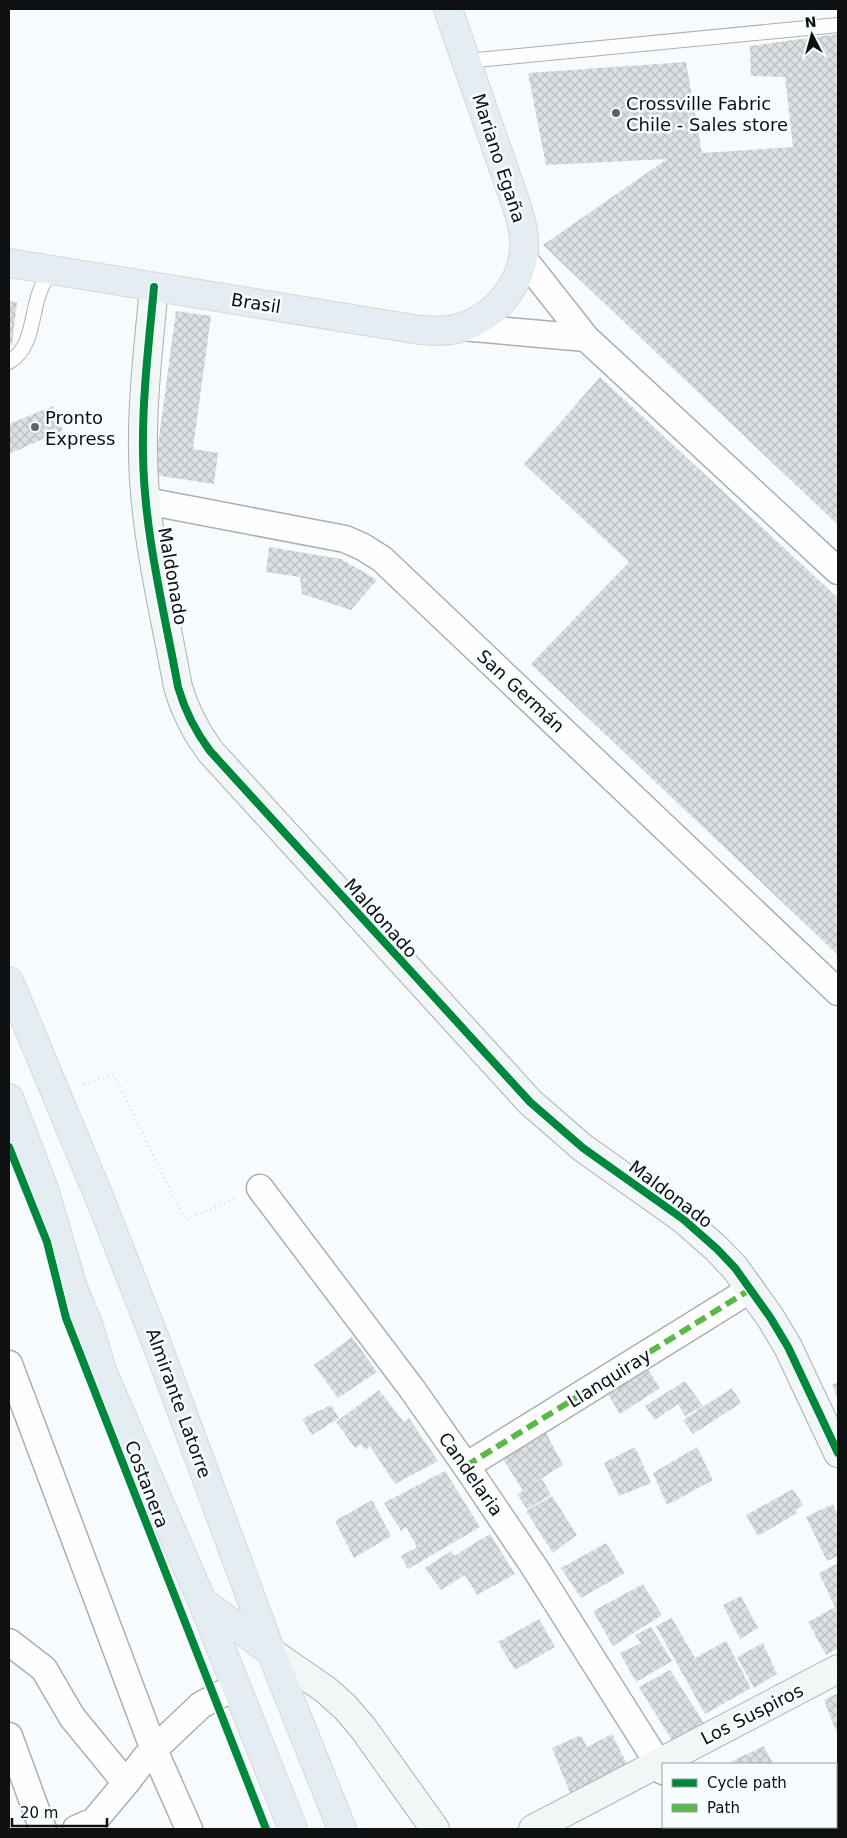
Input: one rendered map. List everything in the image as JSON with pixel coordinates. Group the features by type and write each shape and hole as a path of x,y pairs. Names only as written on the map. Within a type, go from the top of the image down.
{"main road":[{"name":"Mariano Egaña","path":"448,9 521,221 524,239 523,258 510,292 498,306"},
{"name":"Brasil","path":"9,263 420,330 441,331 462,327 482,318 498,306"},
{"name":"Almirante Latorre","path":"9,981 96,1190 155,1339 271,1652 342,1829"},
{"path":"9,1098 44,1189 73,1288 89,1327 102,1371 202,1601 293,1829"},
{"path":"202,1601 271,1652"}],"street":[{"path":"523,258 586,338 838,571"},
{"name":"Maldonado","path":"154,287 143,415 146,501 152,545 178,687 189,718 198,735 210,751 530,1102 583,1148 689,1224 717,1249 751,1289 788,1347 838,1453"},
{"path":"462,327 586,338"},
{"name":"San Germán","path":"146,501 338,538 363,547 382,559 838,992"},
{"name":"Candelaria","path":"251,1192 412,1389 540,1576 661,1767"},
{"name":"Llanquiray","path":"466,1466 751,1289"},
{"path":"9,1364 154,1750 189,1829"},
{"path":"9,1642 44,1669 72,1717 126,1783"},
{"path":"271,1652 326,1690 345,1707 363,1728 435,1829"},
{"name":"Los Suspiros","path":"668,1763 838,1669"},
{"path":"76,1829 94,1821 145,1758 201,1705 235,1687"},
{"path":"9,1736 43,1829"},
{"name":"Los Suspiros","path":"533,1829 661,1767"}],"lane":[{"path":"466,61 838,25"},
{"path":"9,362 18,356 25,346 42,284 53,270"}],"path":[{"path":"114,1075 186,1220 251,1192"}],"building":[{"path":"838,34 838,525 543,245 667,159 546,165 528,73 686,62 702,153 793,147 785,77 751,76 750,46"},
{"path":"9,301 17,302 12,345 9,344"},
{"path":"176,311 211,316 193,449 218,453 214,484 154,475"},
{"path":"600,377 838,598 838,955 531,664 629,562 524,464"},
{"name":"Pronto Express","path":"53,406 63,430 9,454 9,424"},
{"path":"269,547 341,559 377,580 351,610 302,594 300,577 266,572"},
{"path":"352,1337 377,1372 338,1398 314,1365"},
{"path":"644,1363 660,1388 620,1414 604,1388"},
{"path":"685,1381 703,1406 685,1416 678,1404 655,1420 645,1406"},
{"path":"838,1383 838,1400 832,1384"},
{"path":"732,1388 741,1403 693,1434 683,1420"},
{"path":"379,1390 404,1422 409,1418 438,1461 395,1484 370,1446 365,1450 361,1444 355,1448 336,1422"},
{"path":"331,1405 339,1418 312,1435 302,1419"},
{"path":"545,1431 563,1465 528,1487 542,1479 551,1495 527,1509 517,1494 523,1491 503,1459"},
{"path":"635,1447 651,1483 619,1496 604,1463"},
{"path":"697,1447 713,1480 667,1505 653,1473"},
{"path":"445,1471 480,1527 408,1569 401,1556 417,1547 406,1527 401,1531 384,1503"},
{"path":"793,1489 803,1505 796,1510 797,1513 758,1536 746,1515"},
{"path":"552,1496 577,1535 553,1553 526,1511"},
{"path":"372,1500 391,1536 354,1558 335,1521"},
{"path":"833,1504 838,1515 838,1556 827,1561 806,1517"},
{"path":"490,1534 515,1574 477,1595 465,1575 441,1590 425,1568 451,1551 454,1556"},
{"path":"606,1543 625,1573 581,1598 561,1568"},
{"path":"838,1563 838,1648 826,1655 808,1622 835,1607 819,1573"},
{"path":"643,1584 662,1615 613,1646 593,1611"},
{"path":"741,1596 758,1628 740,1639 723,1605"},
{"path":"672,1618 695,1658 726,1641 751,1688 705,1714 656,1626"},
{"path":"539,1619 555,1647 515,1670 498,1642"},
{"path":"651,1627 672,1661 636,1682 620,1653 641,1643 635,1635"},
{"path":"763,1643 777,1674 754,1688 737,1657"},
{"path":"670,1670 704,1723 673,1742 639,1687"},
{"path":"838,1693 838,1736 824,1700"},
{"path":"612,1734 627,1764 570,1793 552,1748 581,1735 587,1747"},
{"path":"764,1746 772,1763 733,1763 732,1761"},
{"path":"837,1810 838,1829 825,1829 837,1828"}],"marked path":[{"path":"466,1466 751,1289"}],"cycle path":[{"path":"154,287 146,370 143,454 144,483 151,542 178,687 187,713 195,728 210,751 530,1102 583,1148 683,1219 735,1268 770,1317 788,1347 838,1453"},
{"name":"Costanera","path":"9,1147 47,1242 66,1318 266,1829"}],"place":[{"name":"Crossville Fabric Chile - Sales store","path":"616,113"},
{"name":"Pronto Express","path":"35,427"}]}
